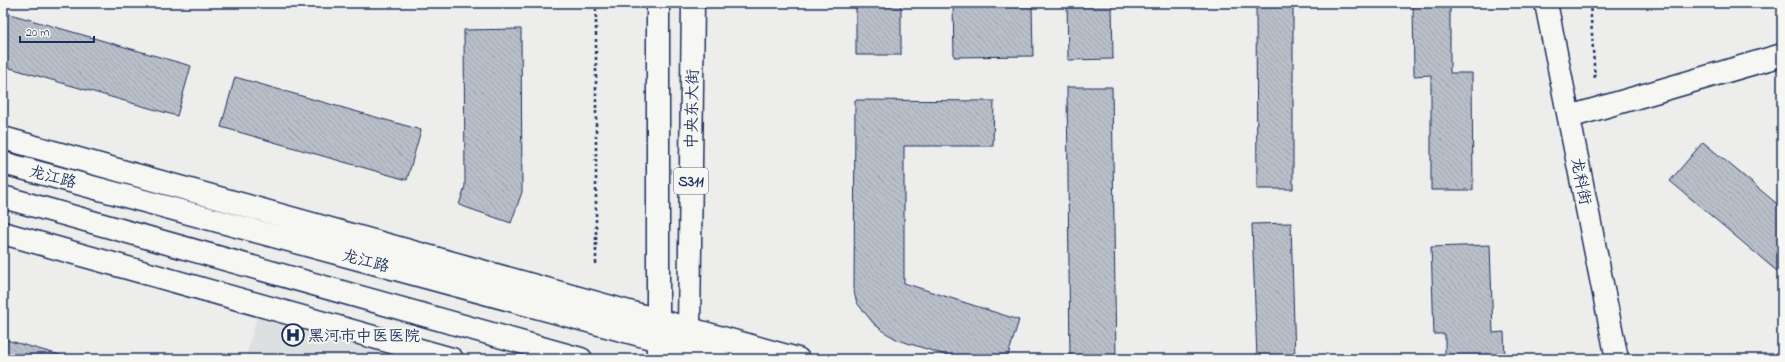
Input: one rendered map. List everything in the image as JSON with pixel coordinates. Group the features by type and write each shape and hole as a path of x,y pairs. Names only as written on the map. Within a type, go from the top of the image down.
{"street":[{"path":"3,138 658,340 658,3"},
{"name":"中央东大街","path":"690,345 692,3"},
{"name":"龙科街","path":"1546,3 1617,359"},
{"path":"1569,117 1782,55"},
{"name":"龙江路","path":"3,163 658,340 690,345 729,359"},
{"path":"3,197 581,359"},
{"path":"3,232 452,359"},
{"path":"690,345 798,359"}],"path":[{"path":"596,3 596,264"},
{"path":"1590,3 1595,80"}],"shaded area":[{"name":"黑河市中医医院","path":"258,312 410,359 245,359"}],"building":[{"path":"856,3 901,3 901,55 856,55"},
{"path":"1032,3 1033,56 954,57 953,4"},
{"path":"1067,3 1112,3 1113,59 1068,60"},
{"path":"1256,3 1293,3 1293,189 1257,189"},
{"path":"1413,3 1450,3 1450,73 1472,73 1473,190 1431,190 1431,75 1414,76"},
{"path":"3,12 191,66 177,116 3,66"},
{"path":"521,29 522,192 511,223 459,205 465,186 464,30"},
{"path":"235,77 421,130 407,180 221,127"},
{"path":"1067,87 1112,87 1116,359 1070,359"},
{"path":"855,100 994,101 993,146 904,146 904,283 1019,320 1007,359 958,359 898,340 874,324 857,303 854,292"},
{"path":"1703,142 1782,208 1782,266 1778,272 1670,181"},
{"path":"1291,223 1295,359 1257,359 1252,224"},
{"path":"1490,245 1493,333 1504,332 1505,359 1445,359 1445,334 1434,334 1431,247"},
{"path":"3,339 74,359 3,359"}],"place":[{"name":"黑河市中医医院","path":"293,335"}]}
